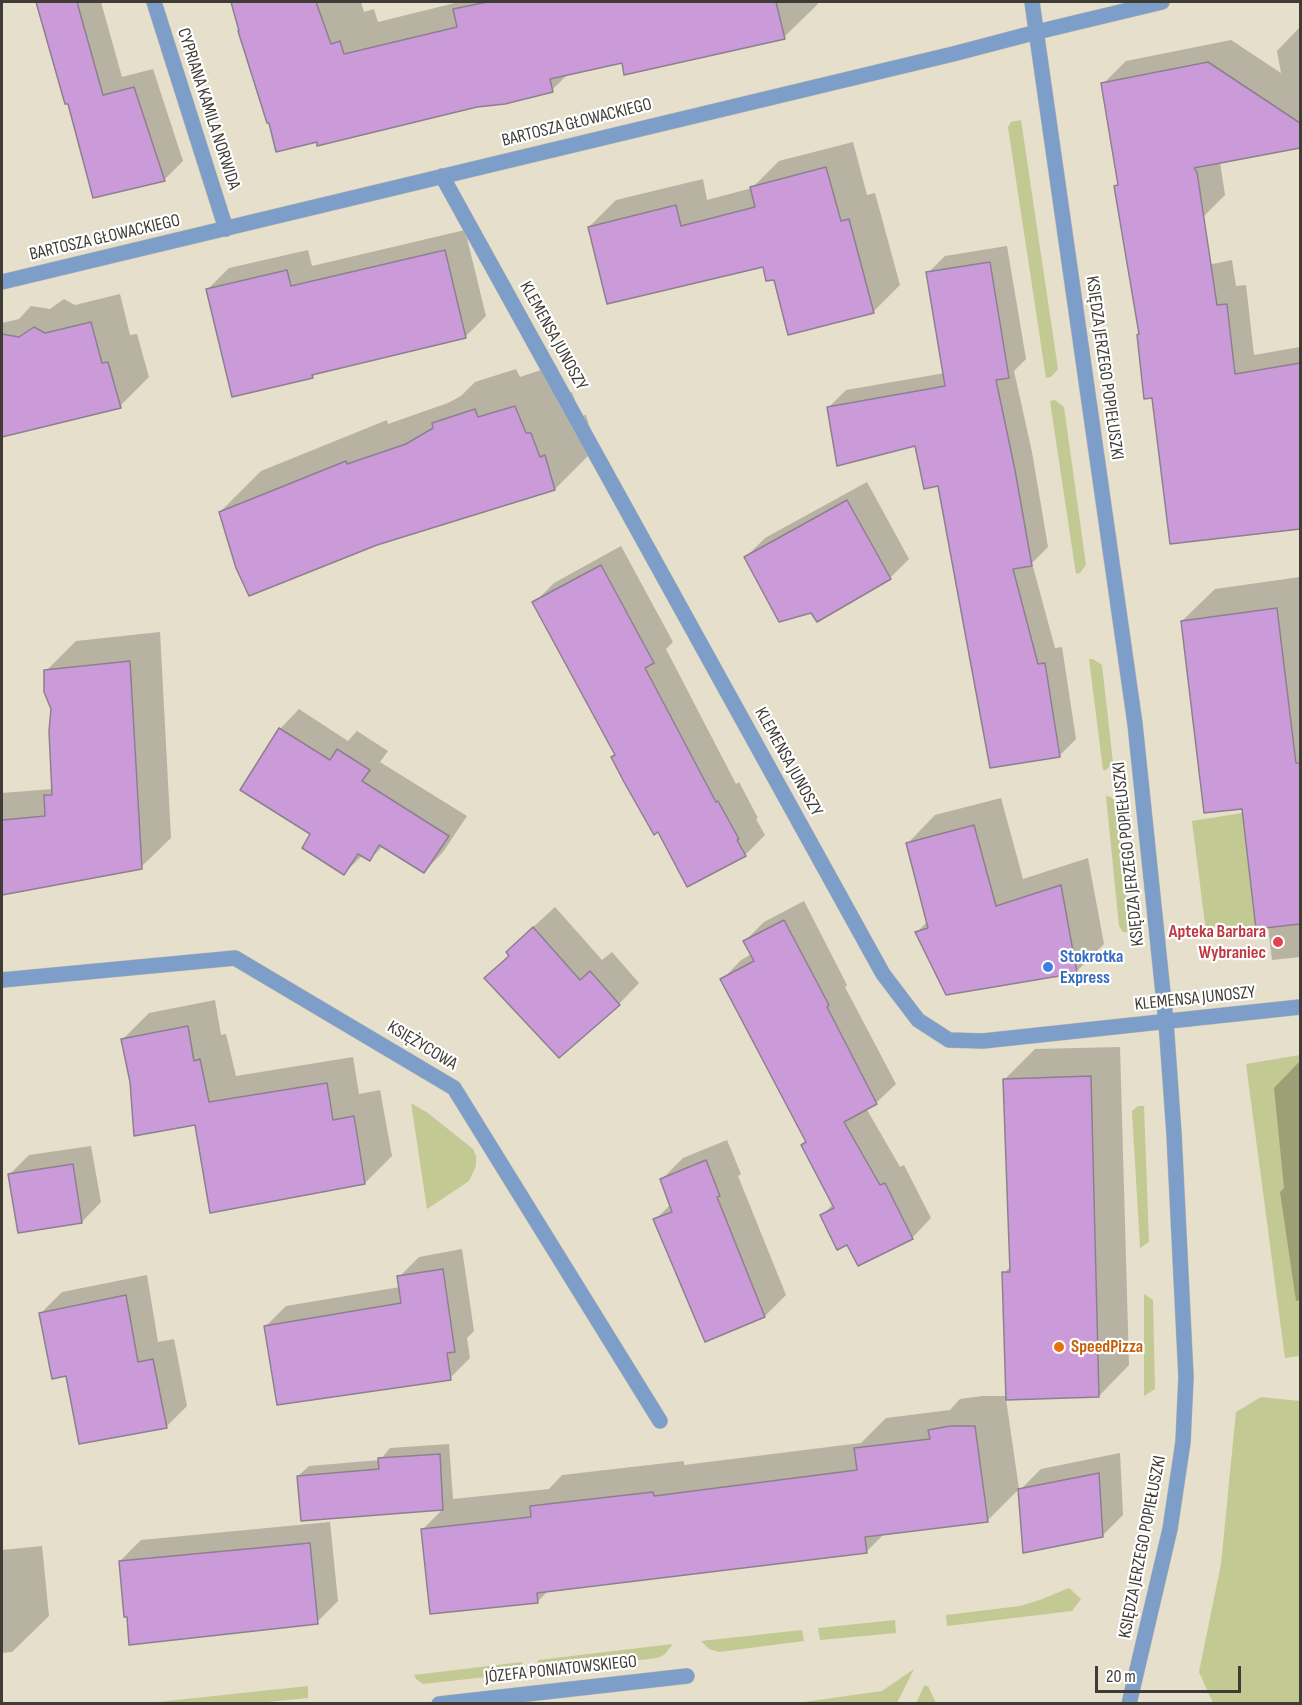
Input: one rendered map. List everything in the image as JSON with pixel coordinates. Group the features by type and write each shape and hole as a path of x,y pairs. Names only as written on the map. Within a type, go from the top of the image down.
{"street":[{"name":"CYPRIANA KAMILA NORWIDA","path":"154,2 226,229"},
{"name":"KSIĘDZA JERZEGO POPIEŁUSZKI","path":"1032,2 1136,724 1166,1022 1185,1354 1183,1431 1174,1510 1129,1704"},
{"name":"BARTOSZA GŁOWACKIEGO","path":"2,282 1162,2"},
{"name":"KLEMENSA JUNOSZY","path":"442,176 883,974 918,1020 949,1040 983,1041 1300,1007"},
{"name":"KSIĘŻYCOWA","path":"2,980 236,958 454,1089 660,1421"},
{"name":"JÓZEFA PONIATOWSKIEGO","path":"440,1704 687,1676"}],"green space":[{"path":"1021,120 1058,369 1051,377 1046,378 1008,127 1011,122"},
{"path":"1055,400 1064,407 1086,565 1080,573 1076,574 1050,401"},
{"path":"1089,659 1102,665 1113,763 1106,770 1103,770"},
{"path":"1106,796 1116,802 1130,932 1123,932 1119,926"},
{"path":"1242,813 1256,929 1206,932 1192,821"},
{"path":"1300,1055 1300,1356 1285,1358 1246,1064"},
{"path":"411,1103 428,1113 473,1149 476,1156 476,1166 469,1181 427,1209"},
{"path":"1138,1106 1144,1106 1149,1242 1140,1248 1132,1111"},
{"path":"1144,1294 1153,1300 1155,1389 1144,1396"},
{"path":"1261,1397 1300,1401 1300,1703 1213,1703 1199,1672 1221,1564 1236,1412"},
{"path":"1069,1588 1081,1599 1072,1611 947,1626 946,1615 1020,1606"},
{"path":"895,1620 896,1633 820,1640 818,1628"},
{"path":"802,1630 804,1641 719,1652 709,1649 701,1641"},
{"path":"673,1644 664,1655 657,1658 539,1672 538,1660"},
{"path":"522,1662 523,1673 423,1684 414,1675"},
{"path":"914,1669 897,1703 797,1703 882,1691"},
{"path":"308,1686 308,1698 257,1703 148,1703"},
{"path":"924,1686 928,1686 936,1703 916,1703"}],"building":[{"path":"36,2 77,2 103,95 134,87 165,181 93,198 68,104 65,104"},
{"path":"231,2 316,2 331,44 340,41 344,54 457,27 453,9 487,2 776,2 785,39 624,75 622,63 550,79 553,92 505,104 477,107 317,146 317,142 276,152"},
{"path":"1208,62 1300,123 1300,148 1194,168 1197,172 1217,305 1227,304 1235,374 1300,363 1300,529 1170,544 1152,398 1144,399 1137,335 1139,334 1114,186 1118,185 1101,83"},
{"path":"826,167 841,221 849,219 874,313 788,335 774,280 766,281 763,267 607,304 588,227 676,205 681,226 755,207 750,187"},
{"path":"445,250 466,338 232,397 206,289 287,270 291,286"},
{"path":"990,262 1009,378 996,380 1032,566 1013,569 1038,664 1045,663 1060,757 990,768 938,486 924,489 915,446 837,466 827,407 945,386 926,272"},
{"path":"91,322 102,363 108,362 121,408 2,437 2,334 19,337 34,327 45,333"},
{"path":"515,406 526,433 531,433 540,457 545,455 555,490 377,545 249,596 236,568 219,512 346,461 347,464 406,444 433,428 432,423 475,409 478,417"},
{"path":"847,500 891,579 817,622 811,613 779,622 744,557"},
{"path":"601,565 654,663 645,668 716,802 718,801 739,839 737,840 746,856 687,887 658,832 654,835 624,782 611,757 615,755 532,602"},
{"path":"1277,608 1296,763 1300,763 1300,924 1256,929 1242,809 1204,813 1181,621"},
{"path":"130,661 142,869 2,895 2,820 45,816 44,795 52,795 49,731 51,709 44,692 44,670"},
{"path":"279,728 330,760 337,749 370,770 362,781 449,836 424,873 379,845 370,861 358,854 344,875 302,848 310,834 240,790"},
{"path":"974,825 996,906 1061,885 1077,973 946,995 915,932 928,928 906,843"},
{"path":"784,920 829,1005 827,1007 877,1104 844,1122 880,1185 885,1183 913,1239 858,1266 847,1245 837,1250 820,1215 834,1208 801,1145 806,1142 720,979 754,961 743,941"},
{"path":"533,927 580,980 590,971 620,1005 559,1058 484,978 509,956 506,952"},
{"path":"188,1026 194,1061 200,1059 209,1102 327,1083 333,1120 354,1116 365,1184 210,1213 195,1125 134,1136 130,1082 121,1039"},
{"path":"1091,1076 1099,1397 1006,1400 1002,1272 1010,1272 1003,1079"},
{"path":"706,1160 720,1196 717,1197 765,1317 705,1342 653,1219 672,1212 660,1179"},
{"path":"73,1164 82,1223 18,1233 8,1174"},
{"path":"443,1269 455,1352 447,1353 451,1380 277,1405 264,1326 401,1303 397,1276"},
{"path":"126,1295 138,1362 153,1359 167,1428 79,1444 66,1376 52,1379 39,1313"},
{"path":"950,1426 975,1426 988,1522 865,1537 867,1553 537,1593 538,1603 430,1614 421,1529 531,1517 530,1506 653,1492 654,1496 857,1470 854,1448 930,1439 928,1430"},
{"path":"440,1454 443,1510 301,1521 297,1476 379,1469 378,1458"},
{"path":"1099,1473 1103,1537 1023,1553 1018,1489"},
{"path":"310,1543 318,1624 129,1645 119,1561"}],"place":[{"name":"Apteka Barbara Wybraniec","path":"1278,942"},
{"name":"Stokrotka Express","path":"1048,967"},
{"name":"SpeedPizza","path":"1059,1347"}]}
